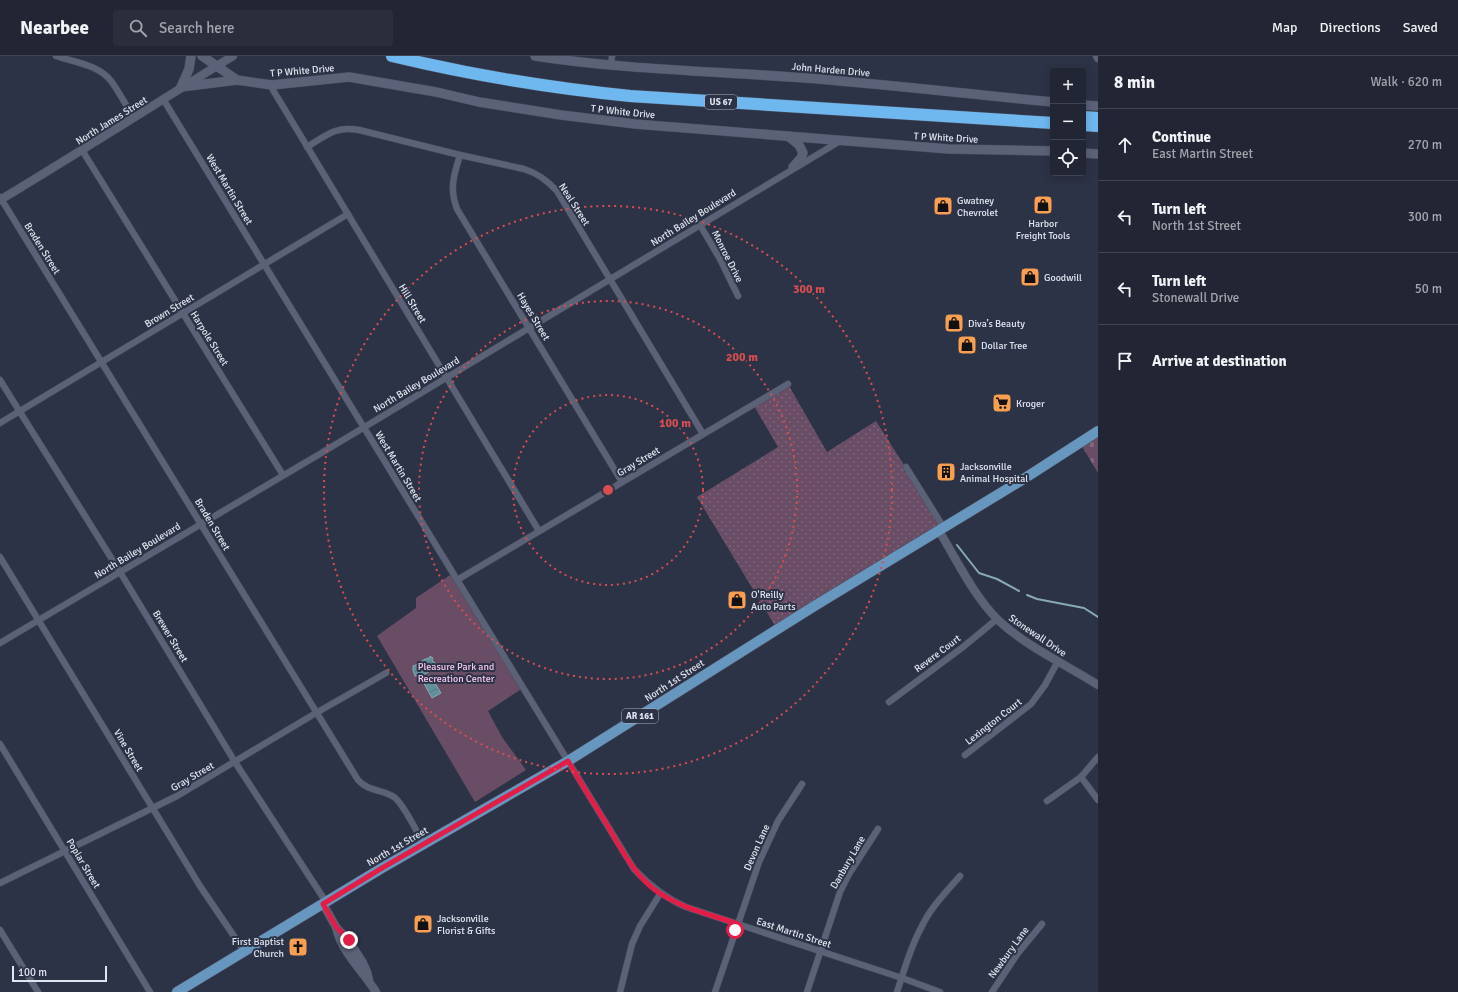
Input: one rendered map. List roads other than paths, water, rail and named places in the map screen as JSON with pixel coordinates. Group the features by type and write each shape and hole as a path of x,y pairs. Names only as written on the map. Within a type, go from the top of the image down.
{"highway":[{"name":"US 67","path":"392,56 470,73 589,92 630,96 1050,123"},
{"name":"US 67","path":"422,56 547,79 637,89 761,98 1050,115"},
{"path":"1086,117 1098,118"},
{"path":"1086,125 1098,126"}],"main road":[{"path":"181,87 189,69 191,56"},
{"name":"T P White Drive","path":"202,56 237,80 272,85 349,77 436,92 479,102 561,115 635,124 949,149 1050,151"},
{"name":"John Harden Drive","path":"535,56 611,66 793,77 903,86 1050,102"},
{"path":"181,87 237,80"},
{"path":"1086,104 1098,106"},
{"path":"788,136 799,145 803,153 801,158 793,167"},
{"path":"1086,153 1098,154"},
{"name":"North 1st Street","path":"177,992 324,903 568,761 1098,431"}],"street":[{"path":"56,56 91,68 106,76 111,81 134,118"},
{"path":"611,66 612,56"},
{"name":"North James Street","path":"0,198 82,150 231,57"},
{"name":"Hill Street","path":"272,85 273,90 539,531"},
{"name":"West Martin Street","path":"163,99 568,761"},
{"name":"Neal Street","path":"308,147 333,131 348,128 524,169 533,172 549,182 610,279 703,434"},
{"name":"North Bailey Boulevard","path":"0,643 364,427 840,140"},
{"name":"Harpole Street","path":"82,150 283,475"},
{"name":"Hayes Street","path":"460,155 452,188 452,195 457,209 622,482"},
{"name":"Braden Street","path":"0,198 202,524 358,780 366,788 385,793 395,798 403,808 424,844"},
{"name":"Brown Street","path":"0,423 348,214"},
{"name":"Monroe Drive","path":"700,225 720,259 738,296"},
{"name":"Brewer Street","path":"0,380 120,572 235,762 324,903"},
{"name":"Gray Street","path":"458,580 788,384"},
{"path":"906,467 941,529"},
{"name":"Stonewall Drive","path":"941,529 973,587 997,619 1020,637 1098,685"},
{"name":"Vine Street","path":"0,557 200,886 244,951"},
{"name":"Revere Court","path":"889,702 963,647 997,619"},
{"name":"Lexington Court","path":"965,755 1031,704 1045,685 1058,661"},
{"name":"Gray Street","path":"0,884 177,796 386,673"},
{"name":"Poplar Street","path":"0,744 150,992"},
{"path":"0,760 7,756"},
{"path":"1047,801 1081,777 1098,757"},
{"name":"East Martin Street","path":"568,761 628,861 644,880 660,894 686,907 902,978 940,992"},
{"path":"1081,777 1098,800"},
{"name":"Devon Lane","path":"715,992 759,862 778,821 802,784"},
{"name":"Danbury Lane","path":"806,992 845,881 878,829"},
{"path":"897,992 921,927 931,911 960,876"},
{"path":"620,992 632,944 640,926 660,894"},
{"path":"324,903 336,927 338,937 357,967 369,980 376,992"},
{"name":"Newbury Lane","path":"992,992 1018,952 1042,924"},
{"path":"0,930 38,992"}],"water":[{"path":"430,656 433,658 432,660 435,663 434,666 424,675 415,676 413,666 425,659 430,658"},
{"path":"430,675 441,693 432,698 422,680"}],"waterway":[{"path":"957,545 979,573 997,579 1019,591"},
{"path":"1027,595 1037,599 1084,608 1098,617"}],"place":[{"name":"Harbor Freight Tools","path":"1043,205"},
{"name":"Gwatney Chevrolet","path":"943,206"},
{"name":"Goodwill","path":"1030,277"},
{"name":"Diva’s Beauty","path":"954,323"},
{"name":"Dollar Tree","path":"967,345"},
{"name":"Kroger","path":"1002,403"},
{"name":"Jacksonville Animal Hospital","path":"946,472"},
{"name":"O'Reilly Auto Parts","path":"737,600"},
{"name":"Jacksonville Florist & Gifts","path":"423,924"},
{"name":"First Baptist Church","path":"298,947"}],"park label":[{"name":"Pleasure Park and Recreation Center","path":"456,672"}]}
